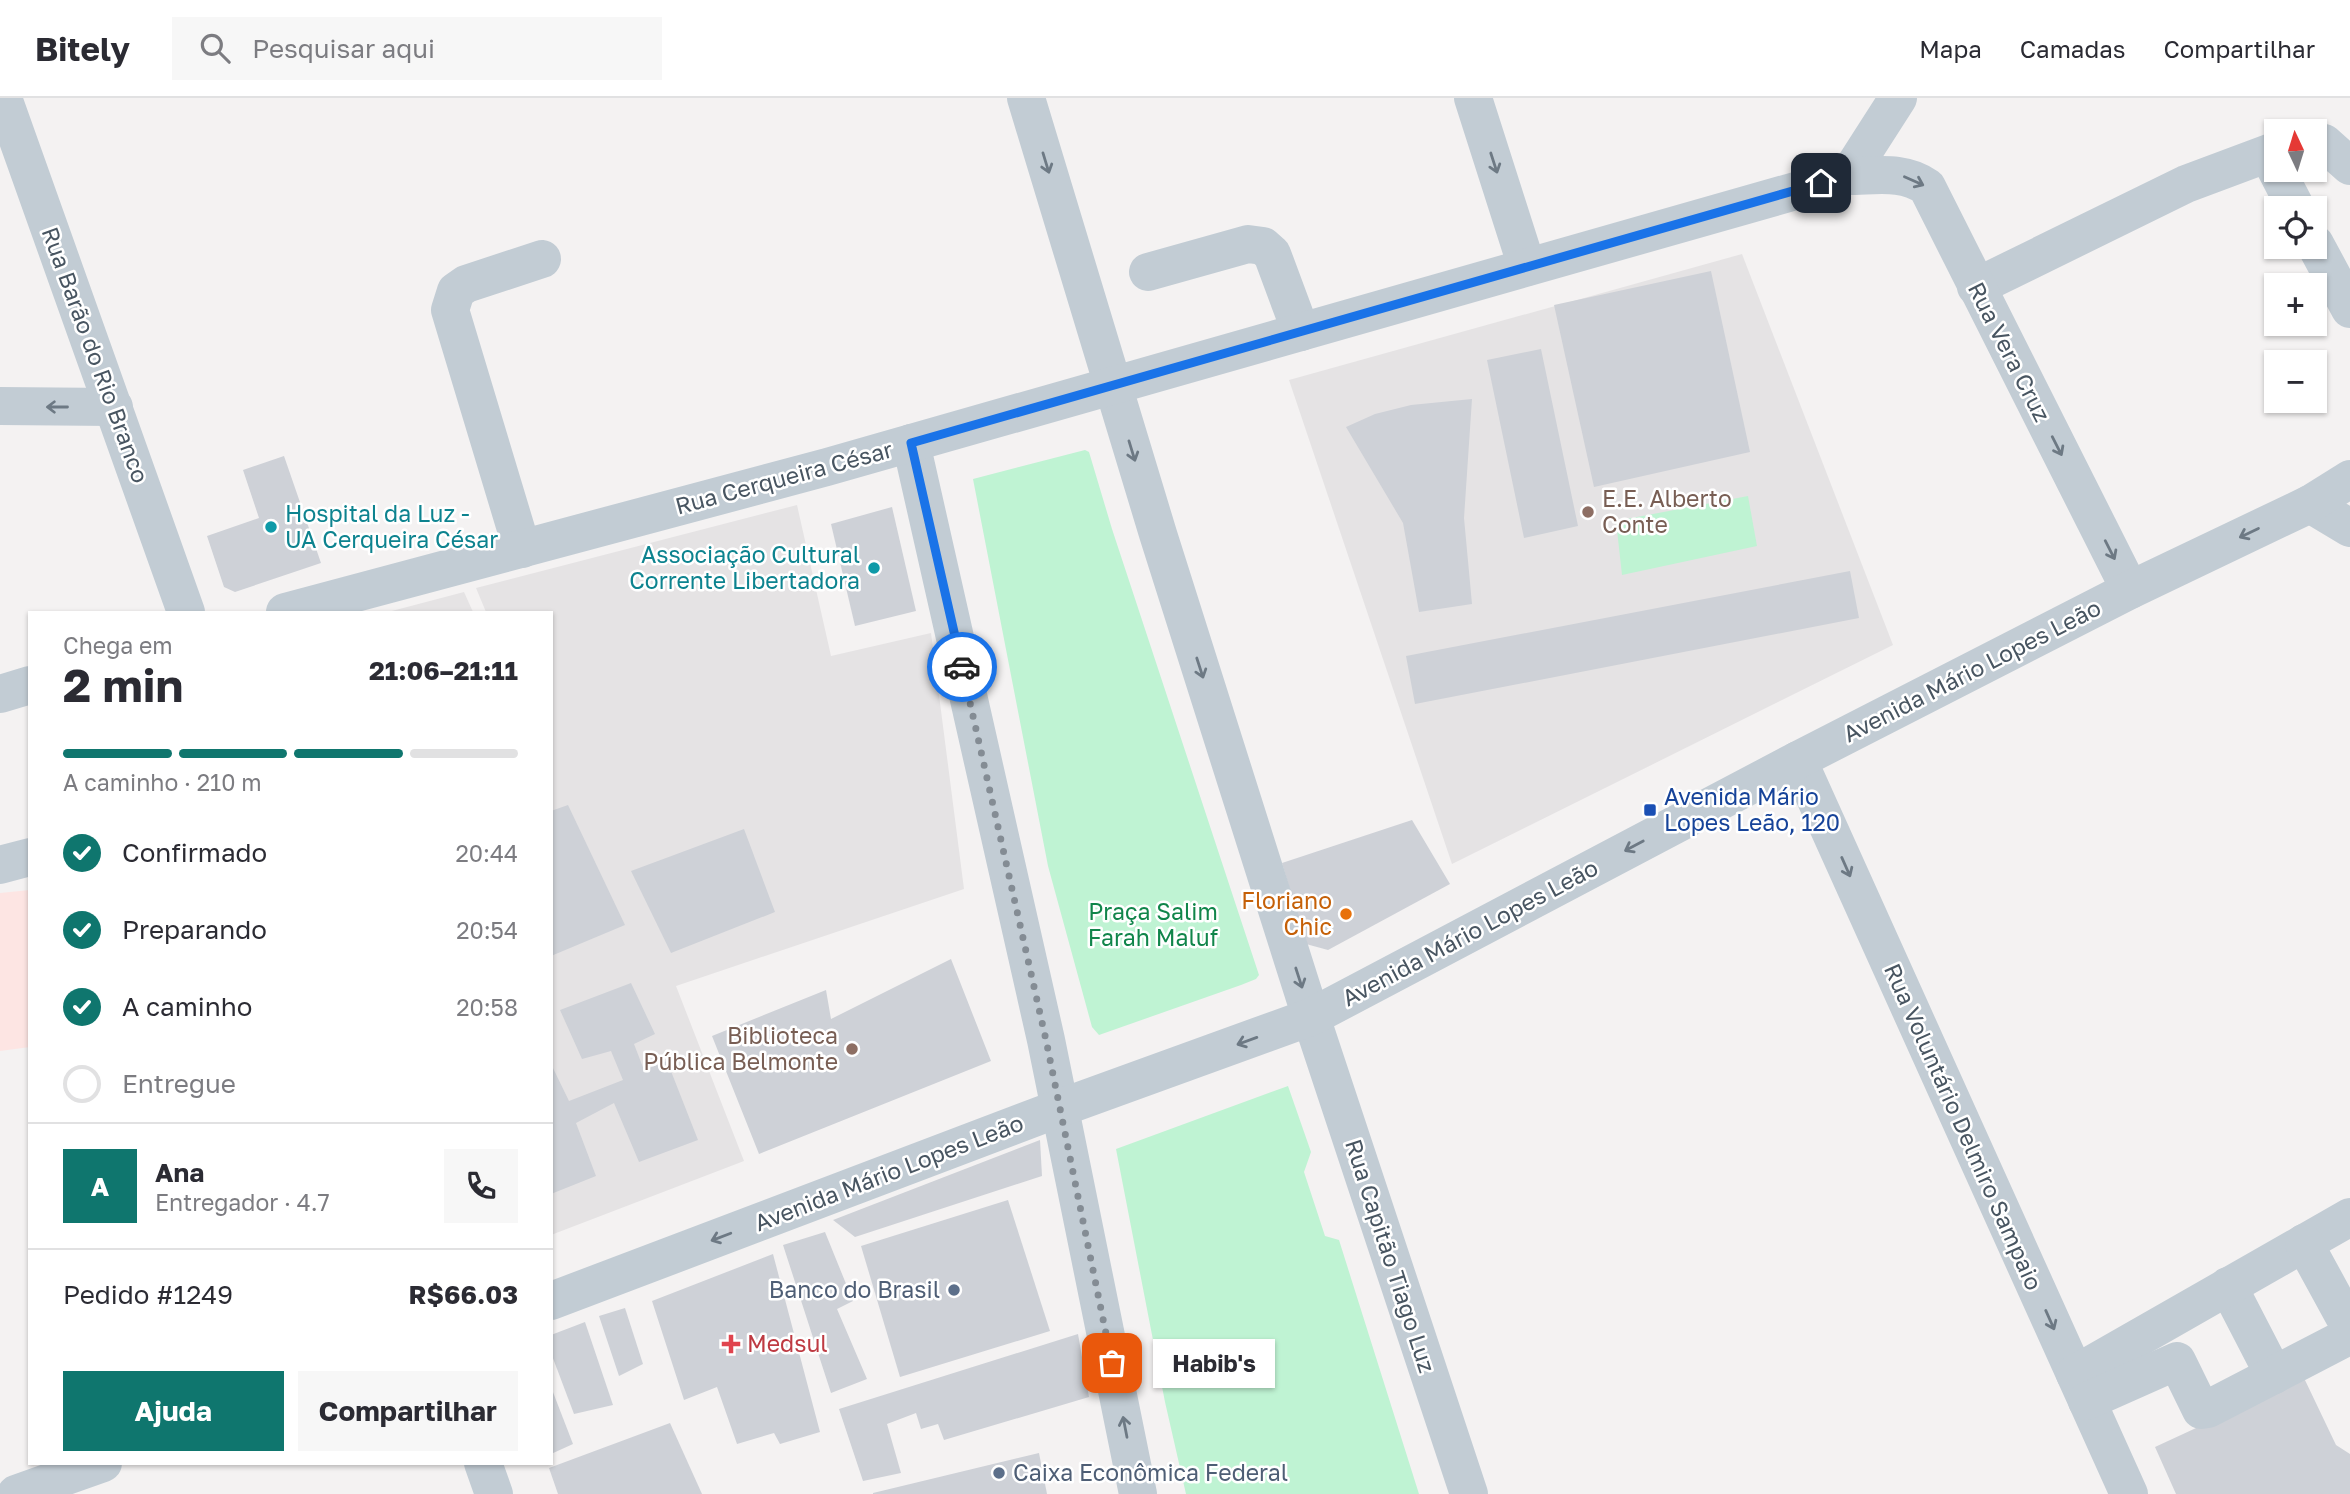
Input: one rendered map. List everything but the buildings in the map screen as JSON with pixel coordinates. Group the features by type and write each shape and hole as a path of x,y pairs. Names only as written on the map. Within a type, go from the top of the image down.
{"street":[{"name":"Rua Barão do Rio Branco","path":"3,98 186,611"},
{"name":"Rua Capitão Tiago Luz","path":"1026,98 1112,386 1311,1017 1469,1494"},
{"path":"1473,98 1527,267"},
{"path":"1847,176 1898,98"},
{"path":"2328,147 2350,166"},
{"path":"1976,287 2186,184 2264,155"},
{"name":"Rua Vera Cruz","path":"1847,176 1902,175 1914,178 1927,187 2130,590"},
{"name":"Rua Cerqueira César","path":"289,611 911,443 1847,176"},
{"path":"1148,272 1248,244 1263,246 1272,254 1301,332"},
{"path":"523,549 450,310 456,291 466,284 542,259"},
{"path":"2323,259 2350,309"},
{"path":"0,406 114,407"},
{"path":"911,443 1060,1108 1138,1494"},
{"name":"Avenida Mário Lopes Leão","path":"553,1300 1060,1108 1311,1017 1798,760 2130,590 2310,504 2350,479"},
{"path":"2310,504 2350,528"},
{"path":"0,694 28,686"},
{"name":"Rua Voluntário Delmiro Sampaio","path":"1798,760 2129,1494"},
{"path":"0,865 28,858"},
{"path":"2081,1387 2157,1326 2350,1217"},
{"path":"2157,1326 2201,1410 2208,1409 2345,1338 2348,1330 2346,1320 2304,1243"},
{"path":"2228,1286 2274,1375"},
{"path":"2081,1387 2177,1361"},
{"path":"16,1494 97,1465"},
{"path":"484,1465 494,1494"}],"shaded area":[{"name":"E.E. Alberto Conte","path":"1742,254 1893,645 1452,864 1289,380"},
{"path":"797,505 831,656 931,633 964,889 676,986 744,1161 553,1234 553,611 486,611 476,588"},
{"path":"464,592 473,611 392,611"},
{"path":"28,890 28,1047 0,1051 0,893"}],"green space":[{"name":"Praça Salim Farah Maluf","path":"1085,450 1089,452 1259,975 1241,985 1099,1035 1092,1027 1048,866 973,479"},
{"path":"1748,496 1757,546 1622,575 1616,521"},
{"path":"1288,1086 1311,1152 1304,1172 1325,1236 1339,1240 1419,1494 1186,1494 1165,1402 1116,1149"}],"way so far":[{"path":"962,667 1046,1040 1112,1363"}],"place":[{"name":"E.E. Alberto Conte","path":"1588,512"},
{"name":"Hospital da Luz - UA Cerqueira César","path":"271,527"},
{"name":"Associação Cultural Corrente Libertadora","path":"874,568"},
{"name":"Avenida Mário Lopes Leão, 120","path":"1650,810"},
{"name":"Floriano Chic","path":"1346,914"},
{"name":"Biblioteca Pública Belmonte","path":"852,1049"},
{"name":"Banco do Brasil","path":"954,1290"},
{"name":"Medsul","path":"731,1344"},
{"name":"Habib's","path":"1112,1363"},
{"name":"Caixa Econômica Federal","path":"999,1473"}],"route":[{"path":"962,667 911,443 1821,183"}]}
